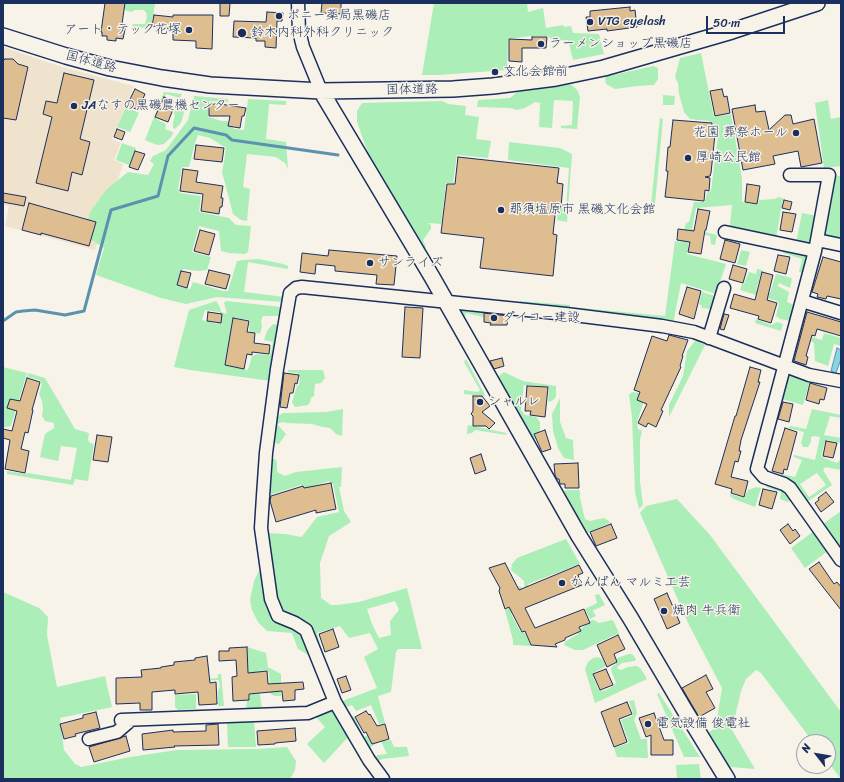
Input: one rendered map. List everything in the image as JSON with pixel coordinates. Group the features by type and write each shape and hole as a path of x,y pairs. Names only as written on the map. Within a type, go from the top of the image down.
{"street":[{"path":"298,3 299,31 303,47 321,91 390,206 579,536 631,619 727,779"},
{"name":"国体道路","path":"3,36 110,68 210,85 321,91 453,89 493,86 556,78 604,68 650,56 732,31 817,3"},
{"path":"790,175 835,174 757,468 764,477 784,484 790,488 841,560"},
{"path":"725,232 816,246 841,245"},
{"path":"383,779 369,760 335,702 306,630 295,623 278,616 271,599 262,528 266,453 277,369 290,293 296,288 302,288 445,301 662,326 694,332 809,376 841,382"},
{"path":"709,338 724,288"},
{"path":"802,301 841,313"},
{"path":"89,739 117,732 126,720 308,713 335,702"}],"shaded area":[{"path":"3,47 62,67 134,86 112,139 121,143 114,160 123,164 95,250 5,226 9,206 3,205"}],"green space":[{"path":"122,3 155,3 151,29 132,26 133,24 145,24 147,18 146,12 143,10 135,10 131,12 125,10"},
{"path":"434,3 527,3 528,12 543,8 546,28 563,25 564,27 571,26 573,33 599,34 604,54 573,60 568,40 553,41 548,36 531,36 508,39 507,70 422,75"},
{"path":"701,53 714,117 731,114 742,179 742,202 758,205 759,200 775,199 778,197 783,198 776,238 732,228 730,224 732,205 696,208 692,229 717,235 715,245 711,244 710,236 691,231 687,254 726,264 716,294 681,283 673,324 519,305 520,301 665,316 675,241 681,242 686,223 689,222 694,202 705,202 707,193 711,191 718,136 715,126 709,121 690,119 684,112 679,94 678,83 675,77 680,58"},
{"path":"653,66 658,68 658,79 654,85 615,89 606,84 605,77"},
{"path":"564,83 572,85 578,91 580,97 577,129 561,128 561,126 572,125 573,101 554,100 552,128 539,127 540,103 535,102 525,108 517,110 510,108 477,107 478,100 510,98 517,92 523,90"},
{"path":"164,92 182,94 180,98 166,94 156,119 166,124 165,129 173,132 172,136 164,144 157,145 145,140"},
{"path":"663,95 675,96 674,105 663,105"},
{"path":"194,96 228,99 228,102 209,101 208,117 227,121 234,129 244,130 248,99 286,101 286,105 269,104 266,139 286,142 288,169 285,163 276,157 247,154 243,187 250,189 247,221 241,220 233,214 222,172 226,148 210,138 198,135 189,167 182,167 178,189 180,193 201,196 199,212 229,218 236,225 251,226 248,252 245,254 221,251 219,231 199,226 192,252 211,257 207,270 198,271 183,269 177,286 190,289 193,282 223,291 228,291 237,261 259,259 283,264 288,266 288,269 248,262 244,292 285,297 284,302 217,297 186,304 161,298 96,275 104,248 92,240 85,230 90,212 107,189 128,172 148,175 154,164 150,161 153,156 166,150 188,120"},
{"path":"828,100 831,119 841,117 841,166 824,168 815,103"},
{"path":"442,101 448,104 466,106 465,115 479,117 476,139 491,141 488,158 457,155 453,183 446,183 441,224 428,223 431,225 431,229 423,240 426,247 422,252 374,170 357,122 357,111 362,103"},
{"path":"176,106 184,112 181,123 175,129 173,128 173,122"},
{"path":"126,107 139,113 130,132 117,127"},
{"path":"660,118 663,119 655,204 651,204"},
{"path":"509,142 560,148 572,154 567,222 557,220 558,207 566,208 569,168 508,160"},
{"path":"122,143 136,148 129,165 116,160"},
{"path":"836,176 841,176 841,238 823,235 833,180"},
{"path":"802,213 818,216 813,241 806,246 796,243"},
{"path":"783,249 807,256 808,260 804,273 799,272 802,259 783,253"},
{"path":"741,250 750,252 746,266 737,264"},
{"path":"757,269 762,270 756,290 758,292 770,293 776,274 792,278 790,288 779,283 778,286 789,292 787,302 794,305 790,321 780,319 776,316 779,303 777,301 740,290 749,272 756,274"},
{"path":"702,292 715,296 711,309 702,308 699,304"},
{"path":"216,301 221,312 227,314 224,303 226,301 282,307 282,315 263,316 260,334 249,331 250,320 236,318 228,366 248,370 252,356 257,354 270,355 273,342 264,340 267,331 273,324 280,325 271,381 174,367 189,310","holes":["205,310 220,312 217,324 202,320"]},
{"path":"457,305 484,309 483,317 466,313 464,321"},
{"path":"756,319 771,325 777,322 783,324 781,331 755,323"},
{"path":"824,333 841,338 841,346 834,344 828,366 815,361 814,343 811,341 812,337 822,340"},
{"path":"696,340 705,345 669,417 669,405 683,376 687,351"},
{"path":"466,359 485,395 484,396 464,394 464,390 478,392 480,390 464,362"},
{"path":"3,367 27,373 11,426 7,427 3,427"},
{"path":"288,370 323,370 325,378 321,383 315,384 314,396 311,398 308,405 295,407 292,402 297,386 299,385 300,377 297,373 288,372"},
{"path":"504,372 523,381 556,386 556,397 552,401 548,402 548,387 524,385 521,410 525,415 536,417 540,422 540,430 535,440 532,442 497,380"},
{"path":"28,373 45,378 75,429 89,433 88,440 90,443 94,444 88,481 75,479 73,485 7,474 7,471 71,480 77,448 61,446 58,461 40,457 45,434 54,428 54,423 45,421 42,416 42,401 39,394 42,384 40,380 27,377"},
{"path":"788,376 794,376 810,381 803,405 781,399 785,381"},
{"path":"632,392 639,393 643,404 637,422 638,429 642,431 640,440 640,481 643,505 639,509 635,492 632,417 629,395"},
{"path":"560,398 560,422 566,438 573,440 574,460 564,458 558,448 553,431 552,414"},
{"path":"343,409 342,436 336,434 330,428 312,424 282,422 277,424 286,434 279,444 275,443 273,440 275,418 283,413 326,412"},
{"path":"812,409 841,415 841,418 830,416 824,435 841,438 841,443 827,440 821,456 837,463 841,459 841,470 825,467 823,470 832,485 807,502 781,477 781,474 795,477 802,460 794,457 794,455 815,460 820,437 811,437 811,442 808,447 803,447 801,443 804,432 788,428 790,426 806,429","holes":["817,473 826,485 809,497 800,484"]},
{"path":"468,425 506,433 507,435 475,430 472,433 467,434"},
{"path":"270,459 275,459 277,462 277,472 285,476 296,472 342,467 341,487 339,487 344,511 351,522 329,536 320,563 321,598 331,605 337,605 359,602 407,588 422,649 398,649 396,652 391,692 378,696 385,723 379,724 371,705 356,711 352,705 344,708 340,702 377,688 364,657 378,649 370,633 349,638 340,626 317,633 324,658 315,659 298,649 292,633 267,631 258,622 252,610 250,600 254,581 261,567 267,533 286,534 301,537 317,517 339,512 333,484 329,481 306,489 301,485 269,495 271,481 269,476","holes":["395,601 399,610 390,621 391,635 379,638 367,609"]},
{"path":"770,484 784,489 792,499 788,502 780,499 781,492 766,487"},
{"path":"756,487 761,488 755,507 730,496 730,494 744,498 748,490"},
{"path":"567,490 579,490 585,519 590,521 604,518 610,523 585,534 562,494"},
{"path":"677,499 710,535 841,712 841,779 836,772 836,734 807,734 761,673 756,670 746,679 741,691 732,730 755,769 725,765 706,734 714,729 716,725 722,688 689,625 640,513 646,506"},
{"path":"841,511 841,546 839,547 823,524"},
{"path":"814,531 828,551 805,568 791,548"},
{"path":"566,539 580,564 528,584 535,602 513,610 511,614 520,631 525,633 531,646 513,645 505,610 509,608 517,586 521,587 525,592 524,581 511,570 512,564 517,558"},
{"path":"3,592 39,608 48,617 47,635 57,687 105,676 112,707 60,718 64,750 75,764 81,767 130,757 177,750 287,747 296,761 295,770 290,779 3,779"},
{"path":"599,594 605,605 594,610 593,611 596,616 590,619 585,609 597,603 595,595"},
{"path":"592,620 599,623 612,620 619,633 583,650 575,650 564,645 565,642 578,634 582,628"},
{"path":"247,647 266,653 268,667 281,674 281,696 274,696 270,693 269,672 266,670 258,671 256,674 257,692 260,695 262,709 246,709 247,701 250,698 248,675 238,663 248,662"},
{"path":"632,654 636,659 635,661 622,663 617,667 618,669 621,670 628,667 637,666 641,669 647,679 595,703 585,669 588,662 593,658 598,657 602,659 606,666 595,672 593,676 598,689 603,691 612,687 616,683 611,670 616,664 617,658"},
{"path":"218,674 221,674 224,706 218,706 218,691 220,686 219,680 202,681 201,679 218,678"},
{"path":"659,693 700,757 684,757 657,694"},
{"path":"196,694 196,709 178,710 175,707 175,695"},
{"path":"634,700 637,713 634,720 641,739 647,739 648,758 617,757 614,748 629,743 621,720 632,716 633,713 629,701"},
{"path":"335,709 351,734 324,763 307,744 325,727 316,717"},
{"path":"354,716 364,737 379,729 382,740 391,740 394,747 407,747 409,756 382,759 377,762 373,758 378,755 387,754 381,741 367,749 349,718"},
{"path":"254,721 256,747 228,747 227,723"},
{"path":"699,764 701,779 677,779 676,765"}],"water":[{"path":"837,348 841,350 841,359 836,373 831,371"}],"building":[{"path":"105,3 125,3 122,24 126,24 123,39 116,38 116,41 107,40 107,36 102,36 101,32"},
{"path":"220,3 230,3 229,16 220,16"},
{"path":"322,3 341,3 341,14 321,13"},
{"path":"630,7 630,11 635,10 637,27 607,31 607,29 588,31 586,17 590,17 590,11"},
{"path":"267,12 283,13 282,21 277,21 276,48 265,47 265,41 256,41 256,38 233,37 234,21 266,22"},
{"path":"154,15 173,17 173,15 213,15 212,49 196,48 196,41 173,40 173,29 152,26"},
{"path":"532,37 547,37 546,48 522,48 522,62 509,61 509,39 532,40"},
{"path":"5,59 13,59 18,64 28,67 16,120 3,118 3,61"},
{"path":"64,73 94,80 80,139 90,142 82,175 72,172 68,191 36,183 52,117 43,114 46,101 57,103"},
{"path":"135,89 145,94 138,110 127,105"},
{"path":"722,89 724,97 727,96 730,113 715,116 710,91"},
{"path":"164,97 173,101 171,106 174,107 168,122 155,117"},
{"path":"209,104 246,108 244,116 242,116 240,128 228,126 230,116 209,116"},
{"path":"755,105 756,112 765,111 769,130 785,115 791,115 793,124 814,119 822,163 801,167 798,151 773,156 775,164 743,170 732,109"},
{"path":"673,120 712,123 711,134 715,134 711,173 710,176 705,177 710,178 709,191 705,190 704,201 665,197 668,171 666,171 668,147 670,147"},
{"path":"117,129 125,132 122,140 114,137"},
{"path":"196,145 224,148 222,162 194,159"},
{"path":"135,151 145,154 138,170 129,167"},
{"path":"458,157 559,168 557,183 563,184 561,207 556,206 553,234 557,235 553,276 480,268 484,238 441,233 447,184 455,184"},
{"path":"183,169 198,171 196,182 223,186 221,198 223,198 222,207 220,207 219,214 201,211 203,194 180,191"},
{"path":"747,184 760,186 757,204 745,202"},
{"path":"3,193 26,197 24,206 3,202"},
{"path":"784,200 792,202 790,210 782,208"},
{"path":"29,203 96,222 89,246 41,233 41,235 22,230"},
{"path":"698,209 710,211 701,254 688,252 690,242 677,240 678,229 694,231"},
{"path":"783,212 796,214 792,232 780,230"},
{"path":"200,230 215,234 209,255 194,251"},
{"path":"725,240 740,244 735,263 720,259"},
{"path":"329,250 397,256 394,285 376,284 377,275 335,271 335,266 316,264 315,274 300,272 302,253 328,256"},
{"path":"778,255 790,257 786,274 774,271"},
{"path":"823,257 841,262 841,299 827,296 826,299 817,297 818,294 812,292"},
{"path":"733,265 747,269 743,283 729,279"},
{"path":"209,270 230,275 226,289 205,284"},
{"path":"181,271 191,273 187,288 177,285"},
{"path":"762,272 773,275 767,300 777,303 771,323 758,319 759,316 730,308 734,294 755,300"},
{"path":"687,287 701,291 694,319 679,314"},
{"path":"405,307 423,308 420,358 402,357"},
{"path":"208,312 222,314 221,323 207,321"},
{"path":"807,312 841,322 841,336 817,329 815,336 812,335 806,356 808,357 806,365 794,361"},
{"path":"484,313 508,316 507,325 490,325 491,323 484,322"},
{"path":"724,314 729,315 724,330 720,329"},
{"path":"233,318 249,321 247,332 255,333 254,343 270,345 269,354 252,352 252,355 247,354 244,369 225,365"},
{"path":"669,335 688,340 682,356 681,367 661,410 663,411 656,427 648,423 646,427 638,423 647,404 637,400 640,392 634,390 652,336 667,341"},
{"path":"502,358 504,366 494,369 490,361"},
{"path":"750,367 761,370 758,382 760,382 741,440 739,451 741,451 738,462 735,461 731,477 748,481 744,497 731,493 732,489 715,484"},
{"path":"284,373 299,375 297,384 295,383 293,393 290,393 287,408 280,407"},
{"path":"27,378 40,382 32,410 28,433 25,432 21,449 29,451 25,473 5,469 10,440 3,438 3,429 12,431 17,411 7,408 10,399 20,401"},
{"path":"810,383 827,388 824,400 820,399 819,404 806,400"},
{"path":"527,386 548,387 545,417 530,415 531,411 525,411"},
{"path":"473,396 482,396 490,406 482,412 495,423 489,429 486,426 473,426 473,416 471,414 473,411"},
{"path":"783,402 793,404 789,422 778,419"},
{"path":"785,428 797,432 787,470 784,469 783,474 772,471"},
{"path":"545,430 551,449 542,452 534,434"},
{"path":"97,435 112,437 108,462 93,460"},
{"path":"826,441 837,443 833,458 823,456"},
{"path":"481,454 486,470 475,474 470,458"},
{"path":"578,463 579,488 565,488 565,484 560,484 559,479 557,479 555,475 554,464"},
{"path":"331,483 336,509 316,513 316,510 276,522 270,501 271,496 303,486 304,488"},
{"path":"763,489 777,492 772,509 759,505"},
{"path":"826,492 834,502 821,512 815,503 819,500 818,498"},
{"path":"611,524 617,538 596,546 590,532"},
{"path":"788,524 793,531 795,529 800,536 790,544 780,530"},
{"path":"819,562 834,584 837,582 841,587 841,610 809,569"},
{"path":"505,563 519,590 579,565 583,573 578,575 582,585 525,608 535,628 584,609 590,623 579,627 581,631 555,644 557,647 531,645 525,631 522,632 509,607 505,609 499,591 500,588 489,568"},
{"path":"667,593 680,623 667,629 654,599"},
{"path":"333,629 339,647 325,652 319,634"},
{"path":"618,635 625,649 614,654 617,662 607,667 597,645"},
{"path":"247,647 248,673 267,671 268,684 303,682 304,689 295,690 295,700 283,701 282,691 249,694 249,700 233,701 232,677 237,676 236,660 219,661 219,651 229,651 229,648"},
{"path":"207,656 210,683 216,682 217,704 199,705 198,692 175,694 175,690 152,692 152,710 140,710 140,703 116,704 116,678 142,677 141,670 161,668 174,665 174,662 195,660 195,658"},
{"path":"606,669 613,685 600,690 593,674"},
{"path":"706,675 713,689 706,692 715,708 699,717 682,688"},
{"path":"346,676 351,690 342,693 337,679"},
{"path":"627,702 632,714 619,719 627,742 614,747 601,712"},
{"path":"366,711 369,715 370,714 377,726 385,724 389,739 372,744 366,732 364,733 355,717"},
{"path":"96,712 100,728 75,734 76,736 64,739 60,724 83,718 83,715"},
{"path":"654,713 664,740 673,740 673,755 651,755 651,735 646,737 639,718"},
{"path":"218,724 219,745 174,746 175,747 143,750 142,734 173,730 173,732 206,731 206,725"},
{"path":"295,728 296,741 258,745 257,731"},
{"path":"126,736 130,751 94,762 89,747"}],"waterway":[{"path":"3,321 16,312 23,311 35,310 65,315 84,311 111,210 158,196 168,156 194,128 226,135 232,140 338,155"}],"place":[{"name":"ポニー薬局黒磯店","path":"279,16"},
{"name":"VTG eyelash","path":"590,22"},
{"name":"アート・テック花塚","path":"189,30"},
{"name":"鈴木内科外科クリニック","path":"242,33"},
{"name":"ラーメンショップ黒磯店","path":"541,44"},
{"name":"文化会館前","path":"495,72"},
{"name":"JAなすの黒磯農機センター","path":"74,106"},
{"name":"花園 葬祭ホール","path":"796,133"},
{"name":"厚崎公民館","path":"688,158"},
{"name":"那須塩原市 黒磯文化会館","path":"501,210"},
{"name":"サンライズ","path":"370,263"},
{"name":"ダイコー建設","path":"494,318"},
{"name":"シャルレ","path":"480,402"},
{"name":"かんばん マルミ工芸","path":"562,583"},
{"name":"焼肉 牛兵衛","path":"664,611"},
{"name":"電気設備 俊電社","path":"648,724"}]}
